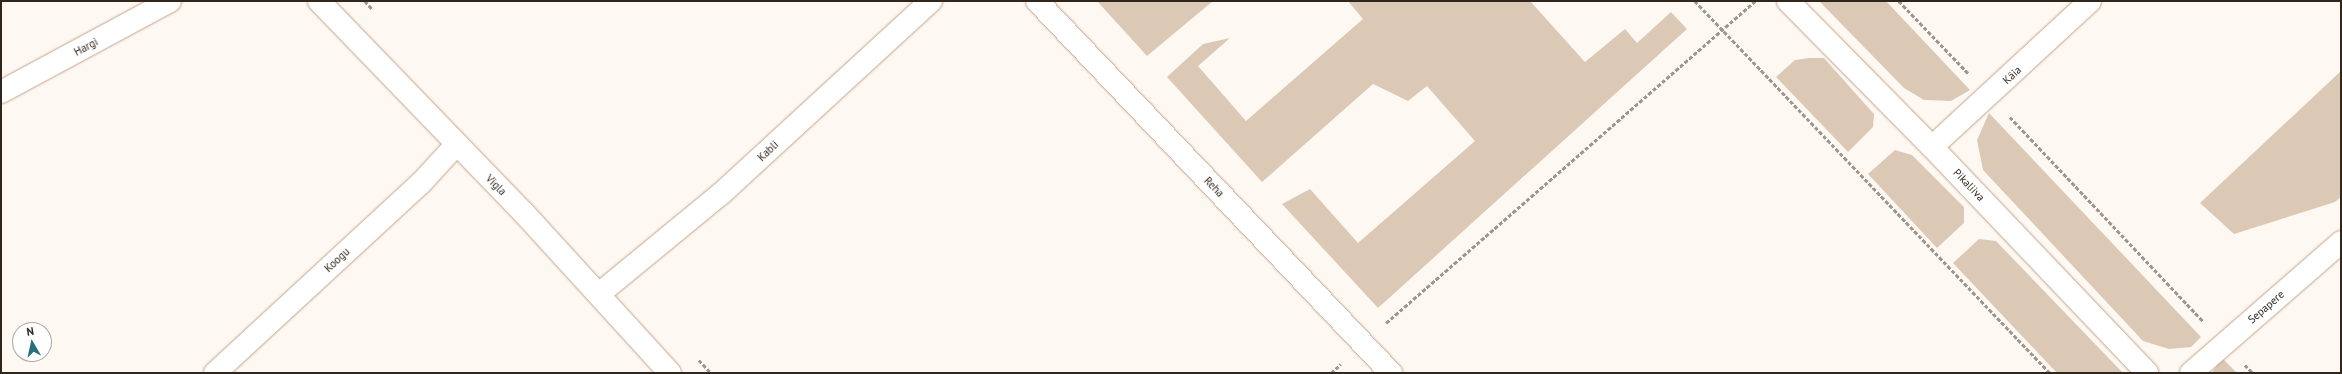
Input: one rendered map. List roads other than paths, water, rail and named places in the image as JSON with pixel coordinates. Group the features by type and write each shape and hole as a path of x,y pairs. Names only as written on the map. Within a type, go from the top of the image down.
{"street":[{"name":"Hargi","path":"1,92 170,1"},
{"name":"Vigla","path":"318,1 456,145 523,212 670,373"},
{"name":"Kabli","path":"599,294 722,193 931,1"},
{"name":"Reha","path":"1037,1 1391,373"},
{"name":"Pikaliiva","path":"1788,1 1932,147 2147,373"},
{"name":"Käia","path":"1932,147 1990,96 2090,1"},
{"name":"Koogu","path":"214,373 421,182 456,145"},
{"name":"Sepapere","path":"2191,373 2341,242"}]}
